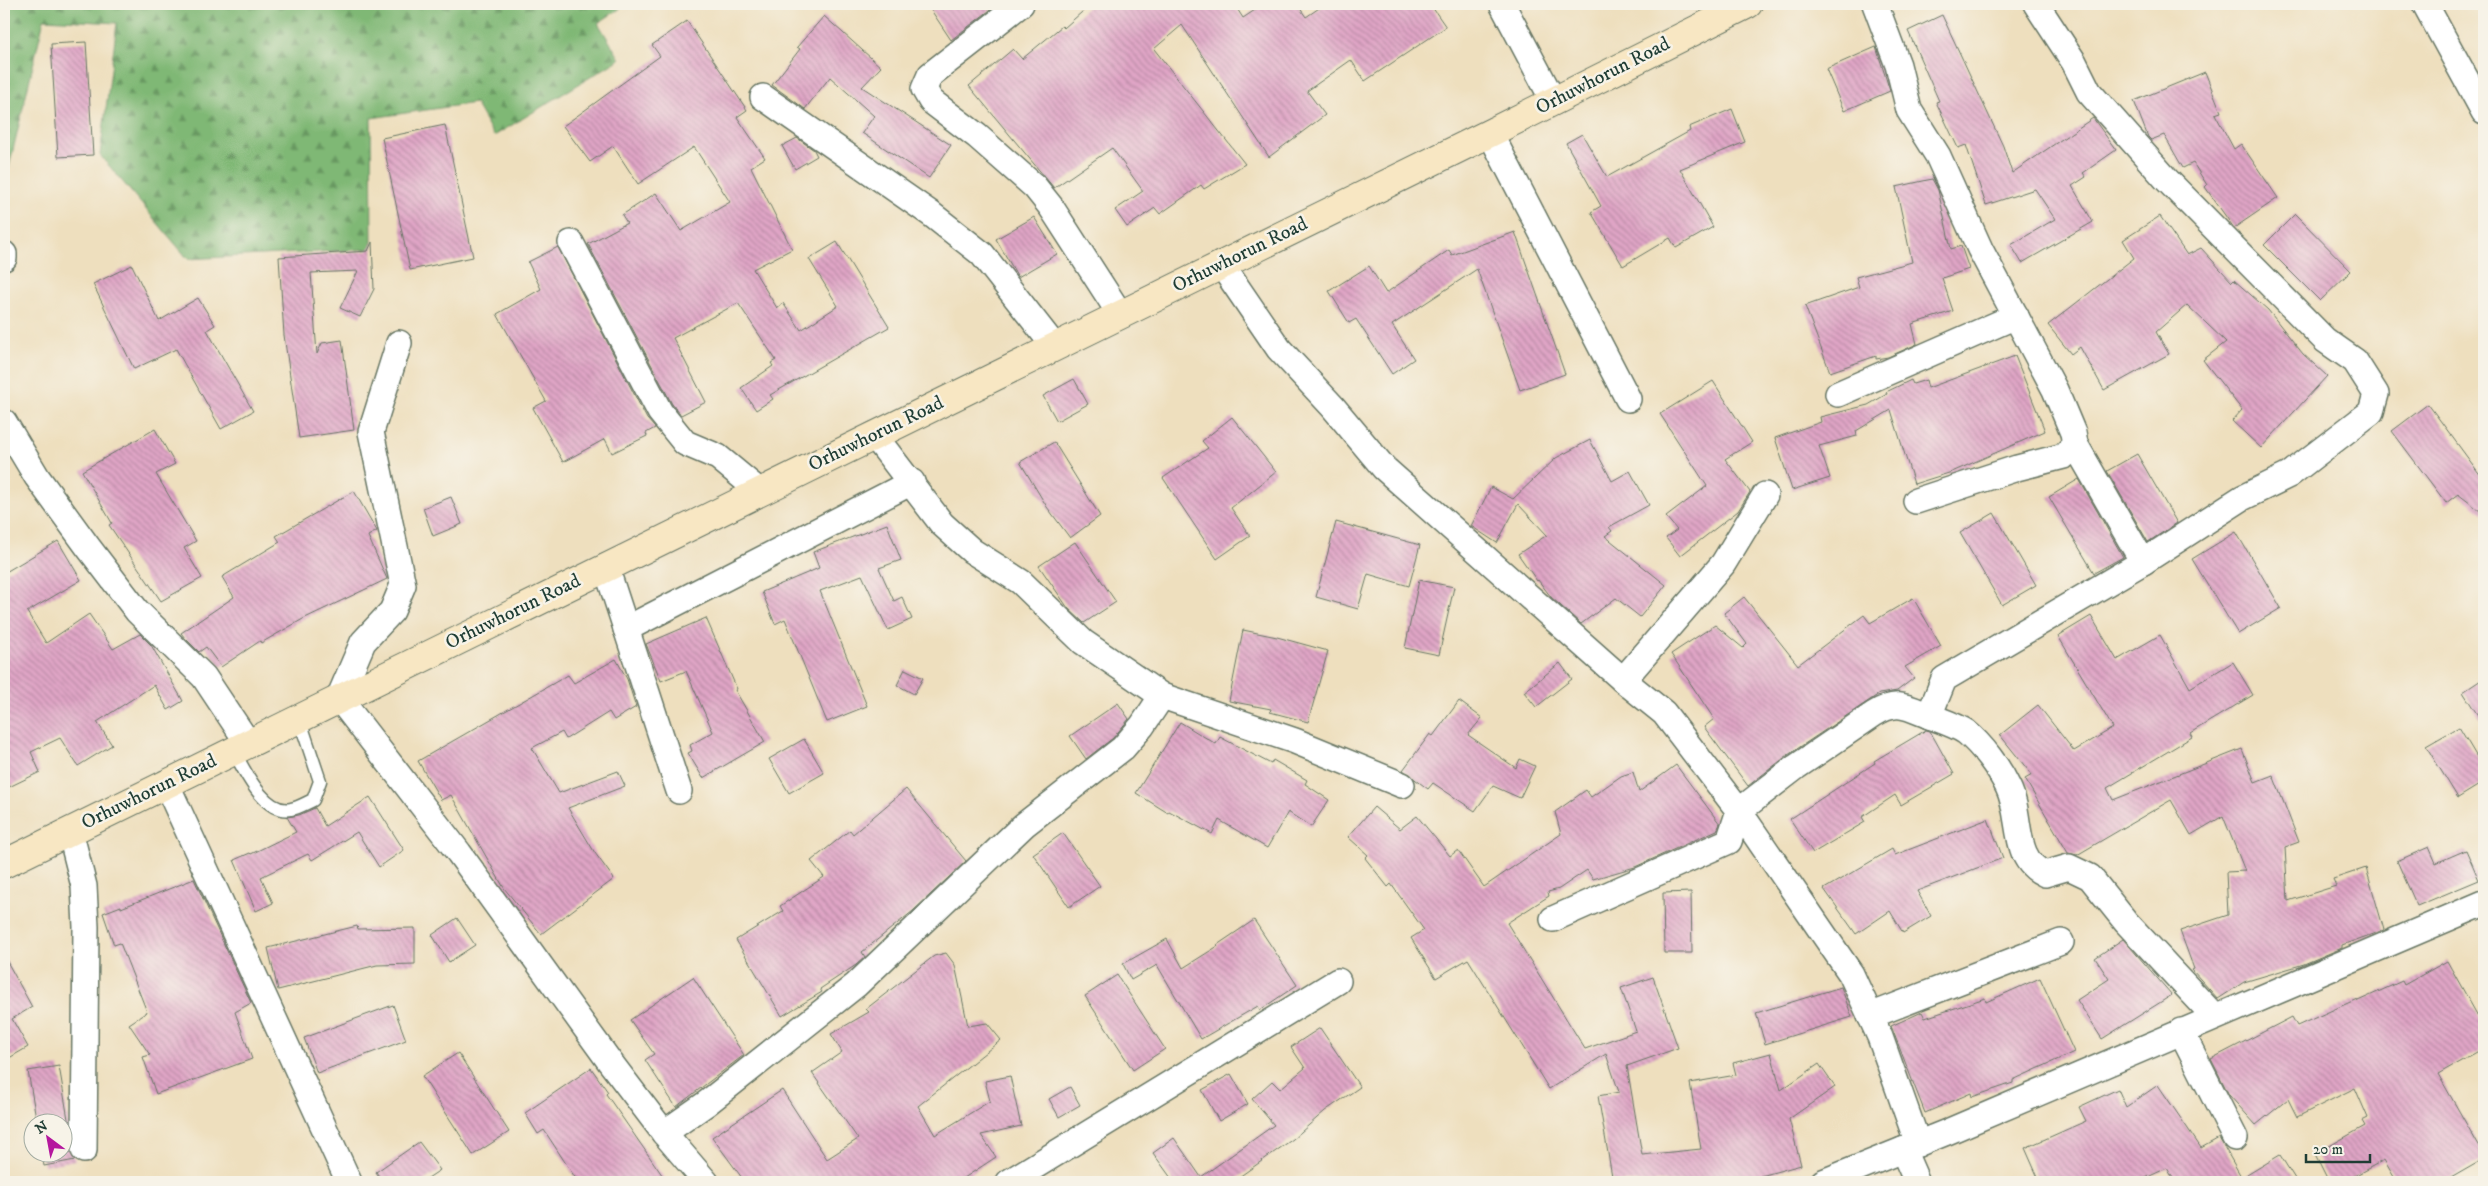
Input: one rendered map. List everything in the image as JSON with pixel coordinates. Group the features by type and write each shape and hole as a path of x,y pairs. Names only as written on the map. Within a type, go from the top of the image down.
{"street":[{"path":"1020,4 930,75 924,89 931,101 977,136 1035,187 1051,207 1120,314"},
{"path":"1502,4 1554,102"},
{"name":"Orhuwhorun Road","path":"4,864 606,566 1554,102 1748,4"},
{"path":"1875,4 1898,65 1909,110 1938,156 1980,249 2054,390 2073,433 2074,444 2143,562"},
{"path":"1929,716 1944,680 2143,562 2242,498 2288,475 2371,412 2376,394 2355,362 2325,340 2167,180 2090,92 2074,62 2036,4"},
{"path":"2425,4 2484,112"},
{"path":"763,97 931,214 982,254 1054,346"},
{"path":"1490,133 1628,399"},
{"path":"571,243 660,412 684,443 718,457 759,491"},
{"path":"1221,264 1279,349 1333,407 1384,468 1623,680 1664,713 1739,811 1851,974 1870,1016 1911,1147 1917,1182"},
{"path":"1838,394 2016,316"},
{"path":"399,343 371,432 403,585 392,611 363,642 339,698 459,853 610,1062 664,1133 706,1182"},
{"path":"4,422 37,476 137,612 204,677 240,746"},
{"path":"874,435 912,482 942,524 972,551 1021,582 1083,642 1162,696 1295,741 1402,785"},
{"path":"1916,501 2017,468 2064,456 2074,444"},
{"path":"626,629 912,482"},
{"path":"1623,680 1723,564 1765,495"},
{"path":"606,566 679,791"},
{"path":"664,1133 707,1103 856,985 1024,825 1123,748 1142,726 1162,696"},
{"path":"1553,919 1729,841 1739,811 1796,767 1885,707 1902,705 1965,732 1991,760 2008,787 2014,805 2022,853 2033,868 2045,874 2069,867 2090,877 2126,922 2215,1017"},
{"path":"166,783 349,1182"},
{"path":"70,831 84,886 86,926 84,1150"},
{"path":"1823,1182 1911,1147 2484,903"},
{"path":"1870,1016 2061,942"},
{"path":"1009,1182 1338,981"},
{"path":"2182,1031 2235,1138"}],"lane":[{"path":"240,746 261,796 270,806 290,810 313,800 320,781 298,718"}],"green space":[{"path":"4,4 627,4 598,23 620,59 494,136 475,103 371,118 372,249 188,259 100,155 117,23 44,19 4,188"}],"building":[{"path":"927,4 998,4 951,40"},
{"path":"1091,4 1234,4 1243,18 1264,4 1297,4 1306,17 1325,4 1430,4 1446,27 1365,81 1351,60 1307,91 1325,115 1269,157 1182,25 1154,49 1245,164 1204,189 1201,185 1160,214 1155,208 1127,227 1115,210 1143,191 1112,148 1054,188 969,86 1013,49 1022,59 1062,26 1064,28"},
{"path":"1942,15 2003,146 2012,173 2093,118 2116,150 2083,173 2086,177 2072,186 2093,222 2022,263 2011,245 2055,219 2035,189 1986,205 1966,145 1958,148 1936,102 1939,101 1908,31"},
{"path":"824,16 881,67 862,87 951,145 929,178 862,133 874,116 830,77 805,109 772,85 800,49 797,47"},
{"path":"687,21 747,110 737,117 765,158 751,167 792,249 753,269 777,308 783,303 801,330 838,306 809,259 837,242 889,327 770,395 773,399 756,410 741,388 773,366 771,363 776,360 738,303 673,338 706,402 681,415 672,404 588,244 627,223 622,215 656,193 681,231 730,202 694,147 638,184 613,146 590,162 563,126 660,56 652,45"},
{"path":"86,42 93,155 58,157 51,44"},
{"path":"1876,47 1890,91 1844,111 1826,69"},
{"path":"2205,72 2221,112 2215,114 2234,149 2241,144 2278,198 2234,228 2205,187 2207,185 2193,163 2183,168 2164,135 2151,140 2148,137 2134,101"},
{"path":"1732,109 1745,142 1680,169 1713,227 1676,248 1670,238 1623,266 1591,212 1601,206 1566,143 1582,134 1607,177 1690,131 1689,127"},
{"path":"445,125 473,257 410,270 382,138"},
{"path":"797,138 814,150 817,156 795,169 782,146"},
{"path":"1932,179 1938,190 1951,249 1961,246 1969,269 1942,278 1953,311 1912,324 1917,344 1888,357 1876,359 1876,356 1830,372 1805,306 1859,287 1856,277 1912,262 1896,187"},
{"path":"2295,214 2351,271 2320,301 2264,245"},
{"path":"2160,216 2187,255 2201,248 2232,282 2234,280 2268,310 2303,354 2327,376 2261,448 2232,421 2242,410 2203,360 2226,342 2187,305 2156,332 2169,354 2104,390 2080,347 2071,354 2048,325 2134,258 2123,240"},
{"path":"1034,217 1057,254 1018,277 996,239"},
{"path":"1515,232 1565,374 1520,390 1477,269 1392,325 1414,359 1392,374 1356,319 1349,323 1329,291 1369,266 1386,293 1449,250 1452,255"},
{"path":"372,242 374,289 360,317 340,308 358,271 311,273 317,354 322,343 342,340 354,430 299,438 284,335 279,257 368,251"},
{"path":"558,247 647,419 655,428 646,433 647,436 612,453 605,439 563,462 533,408 546,401 497,314 541,289 528,262"},
{"path":"132,265 159,321 198,298 215,325 207,330 253,411 221,429 176,349 134,369 93,284"},
{"path":"2015,356 2045,431 1952,472 1914,484 1891,410 1856,431 1857,436 1819,446 1830,478 1792,490 1775,438 1821,422 1820,417 1868,405 1887,394 1886,392 1911,380 1913,384 1926,380 1928,388"},
{"path":"1074,379 1088,404 1057,421 1043,396"},
{"path":"1713,381 1752,442 1725,459 1750,492 1738,511 1680,556 1666,538 1677,530 1666,517 1707,486 1660,414"},
{"path":"2428,404 2484,480 2484,514 2458,494 2446,503 2392,431"},
{"path":"1232,417 1276,472 1231,508 1250,536 1217,559 1163,478 1208,448 1202,441"},
{"path":"155,429 175,464 156,474 196,541 184,548 202,578 161,601 109,525 112,523 82,471"},
{"path":"1590,440 1612,481 1630,471 1649,505 1609,527 1612,531 1605,536 1666,585 1640,617 1616,598 1581,624 1551,597 1518,554 1547,535 1518,504 1497,543 1471,526 1491,487 1513,499 1556,458"},
{"path":"1054,442 1100,516 1070,538 1047,507 1020,462"},
{"path":"2137,454 2177,523 2148,542 2107,471"},
{"path":"2079,479 2123,557 2094,573 2049,497"},
{"path":"354,491 377,531 368,536 387,579 303,619 261,643 260,641 221,667 206,647 199,652 185,638 181,633 234,597 222,577 280,542 276,536"},
{"path":"451,497 462,524 433,536 423,508"},
{"path":"1994,513 2036,585 2002,605 1960,533"},
{"path":"1336,522 1420,545 1409,586 1368,574 1358,609 1316,597"},
{"path":"887,524 901,560 879,568 894,601 902,597 912,619 888,630 862,575 820,591 867,706 827,722 785,619 775,624 762,592 819,568 813,552"},
{"path":"2236,532 2281,608 2238,634 2192,559"},
{"path":"58,541 81,580 27,612 46,643 89,614 113,649 140,634 151,645 183,701 168,710 154,685 97,722 112,745 78,766 60,738 31,752 40,772 9,787 4,777 4,573"},
{"path":"1075,542 1116,602 1084,623 1068,608 1039,566"},
{"path":"1419,580 1454,587 1439,655 1405,648"},
{"path":"1744,597 1798,665 1864,615 1870,623 1913,598 1941,646 1905,667 1914,678 1897,691 1879,694 1788,755 1748,786 1704,727 1714,719 1671,654 1715,625 1743,648 1747,644 1724,613"},
{"path":"2091,616 2117,660 2160,635 2190,688 2233,662 2253,695 2190,733 2192,737 2107,788 2113,800 2242,749 2255,782 2273,775 2299,842 2285,847 2288,901 2336,886 2333,879 2366,868 2384,930 2342,945 2342,948 2304,964 2244,982 2218,999 2192,970 2194,969 2180,931 2228,915 2226,872 2245,871 2223,816 2191,835 2171,800 2077,855 2068,853 2025,779 2032,775 2000,735 2038,705 2074,751 2113,728 2058,636"},
{"path":"706,618 737,689 735,690 765,742 703,778 688,753 692,751 690,745 713,732 686,671 661,681 646,644"},
{"path":"1243,630 1328,651 1308,722 1270,712 1271,709 1229,701"},
{"path":"616,659 627,679 636,707 614,720 609,712 566,739 562,732 532,748 559,793 618,771 625,786 568,808 595,853 614,879 541,934 504,888 451,795 441,800 418,761 568,675 574,683"},
{"path":"1560,663 1572,679 1536,707 1524,692"},
{"path":"905,669 923,678 914,694 897,685"},
{"path":"2484,678 2484,725 2463,692"},
{"path":"1459,701 1482,718 1468,735 1516,768 1520,759 1535,766 1520,798 1493,786 1475,811 1433,783 1428,789 1403,770 1430,734 1433,736"},
{"path":"1118,703 1129,719 1113,738 1086,759 1070,736"},
{"path":"1180,722 1216,744 1220,737 1271,764 1273,760 1307,780 1305,784 1329,800 1311,827 1288,812 1267,848 1219,820 1212,834 1169,811 1168,813 1136,793"},
{"path":"2459,727 2484,769 2484,782 2458,798 2426,746"},
{"path":"1926,730 1930,731 1954,774 1901,805 1895,795 1862,817 1865,822 1813,853 1790,819 1875,763 1874,761"},
{"path":"804,739 824,773 789,793 769,759"},
{"path":"1676,765 1720,824 1717,830 1635,867 1593,879 1587,870 1559,889 1548,892 1549,896 1507,923 1585,1049 1636,1031 1621,988 1653,977 1678,1048 1627,1066 1642,1155 1701,1149 1690,1083 1736,1075 1733,1063 1771,1053 1781,1090 1819,1064 1835,1087 1789,1119 1801,1165 1739,1182 1613,1182 1598,1096 1619,1092 1606,1054 1549,1089 1468,959 1436,978 1411,938 1424,930 1391,884 1388,887 1365,858 1368,855 1348,837 1374,807 1400,829 1417,816 1450,856 1458,850 1484,887 1561,834 1555,812 1586,790 1591,797 1621,776 1633,772 1639,792"},
{"path":"906,789 966,861 913,911 862,952 865,957 856,965 820,989 822,992 782,1016 736,940 783,911 780,906 824,877 811,861 850,830 853,834"},
{"path":"370,797 404,850 379,867 357,832 312,860 308,854 261,877 273,903 256,911 234,860 251,854 296,832 287,817 299,815 315,808 325,826"},
{"path":"1988,819 2003,858 1917,891 1931,916 1903,933 1890,911 1856,934 1824,889 1892,849 1895,855"},
{"path":"1063,833 1100,886 1069,907 1033,854"},
{"path":"2429,847 2436,863 2466,850 2479,880 2417,906 2397,861"},
{"path":"194,879 251,1003 235,1012 252,1059 156,1094 143,1057 150,1055 129,1024 147,1012 120,943 114,945 103,913 121,906 121,908"},
{"path":"1691,892 1692,953 1664,953 1663,893"},
{"path":"457,918 475,945 449,962 432,935"},
{"path":"1254,920 1297,985 1260,1010 1258,1006 1201,1039 1157,965 1131,980 1123,964 1167,939 1183,968"},
{"path":"357,926 358,929 415,928 415,964 377,965 278,990 268,948"},
{"path":"2123,939 2172,995 2102,1039 2077,1000 2109,979 2095,958"},
{"path":"946,953 955,965 968,1026 987,1023 1001,1040 918,1106 935,1135 990,1101 985,1081 1010,1076 1021,1126 981,1135 996,1157 958,1182 745,1182 712,1137 782,1090 827,1159 858,1139 812,1073 842,1052 831,1034 869,1012 866,1009 934,956"},
{"path":"4,956 32,1007 12,1019 28,1047 4,1061"},
{"path":"2447,961 2484,1027 2484,1048 2438,1074 2484,1155 2484,1159 2444,1182 2397,1182 2384,1160 2343,1182 2329,1182 2315,1154 2365,1126 2362,1121 2368,1118 2355,1088 2297,1117 2288,1099 2256,1125 2229,1095 2211,1059 2292,1017 2297,1026 2402,981 2404,985"},
{"path":"1117,975 1165,1049 1133,1070 1085,996"},
{"path":"693,977 744,1055 676,1107 645,1060 654,1054 630,1020"},
{"path":"2040,978 2074,1052 2013,1080 2013,1083 1972,1097 1971,1093 1925,1113 1891,1026 1922,1012 1925,1018 1985,998 1986,1002"},
{"path":"1841,987 1852,1017 1765,1044 1756,1013"},
{"path":"393,1005 406,1040 317,1073 304,1038"},
{"path":"1320,1028 1360,1087 1325,1111 1293,1139 1232,1182 1174,1182 1153,1153 1174,1138 1201,1177 1274,1125 1252,1099 1272,1081 1280,1089 1305,1068 1291,1047"},
{"path":"458,1053 509,1132 473,1155 422,1076"},
{"path":"59,1066 67,1114 35,1114 28,1071"},
{"path":"591,1068 608,1092 606,1094 667,1182 578,1182 544,1130 538,1134 525,1113"},
{"path":"1231,1074 1248,1104 1219,1121 1202,1090"},
{"path":"2158,1085 2201,1148 2219,1138 2242,1178 2280,1155 2297,1182 2175,1182 2167,1168 2137,1182 2040,1182 2025,1148 2086,1121 2079,1107 2118,1089 2126,1107"},
{"path":"1070,1087 1080,1105 1059,1117 1049,1099"},
{"path":"419,1142 440,1170 422,1182 383,1182 376,1172"}]}
